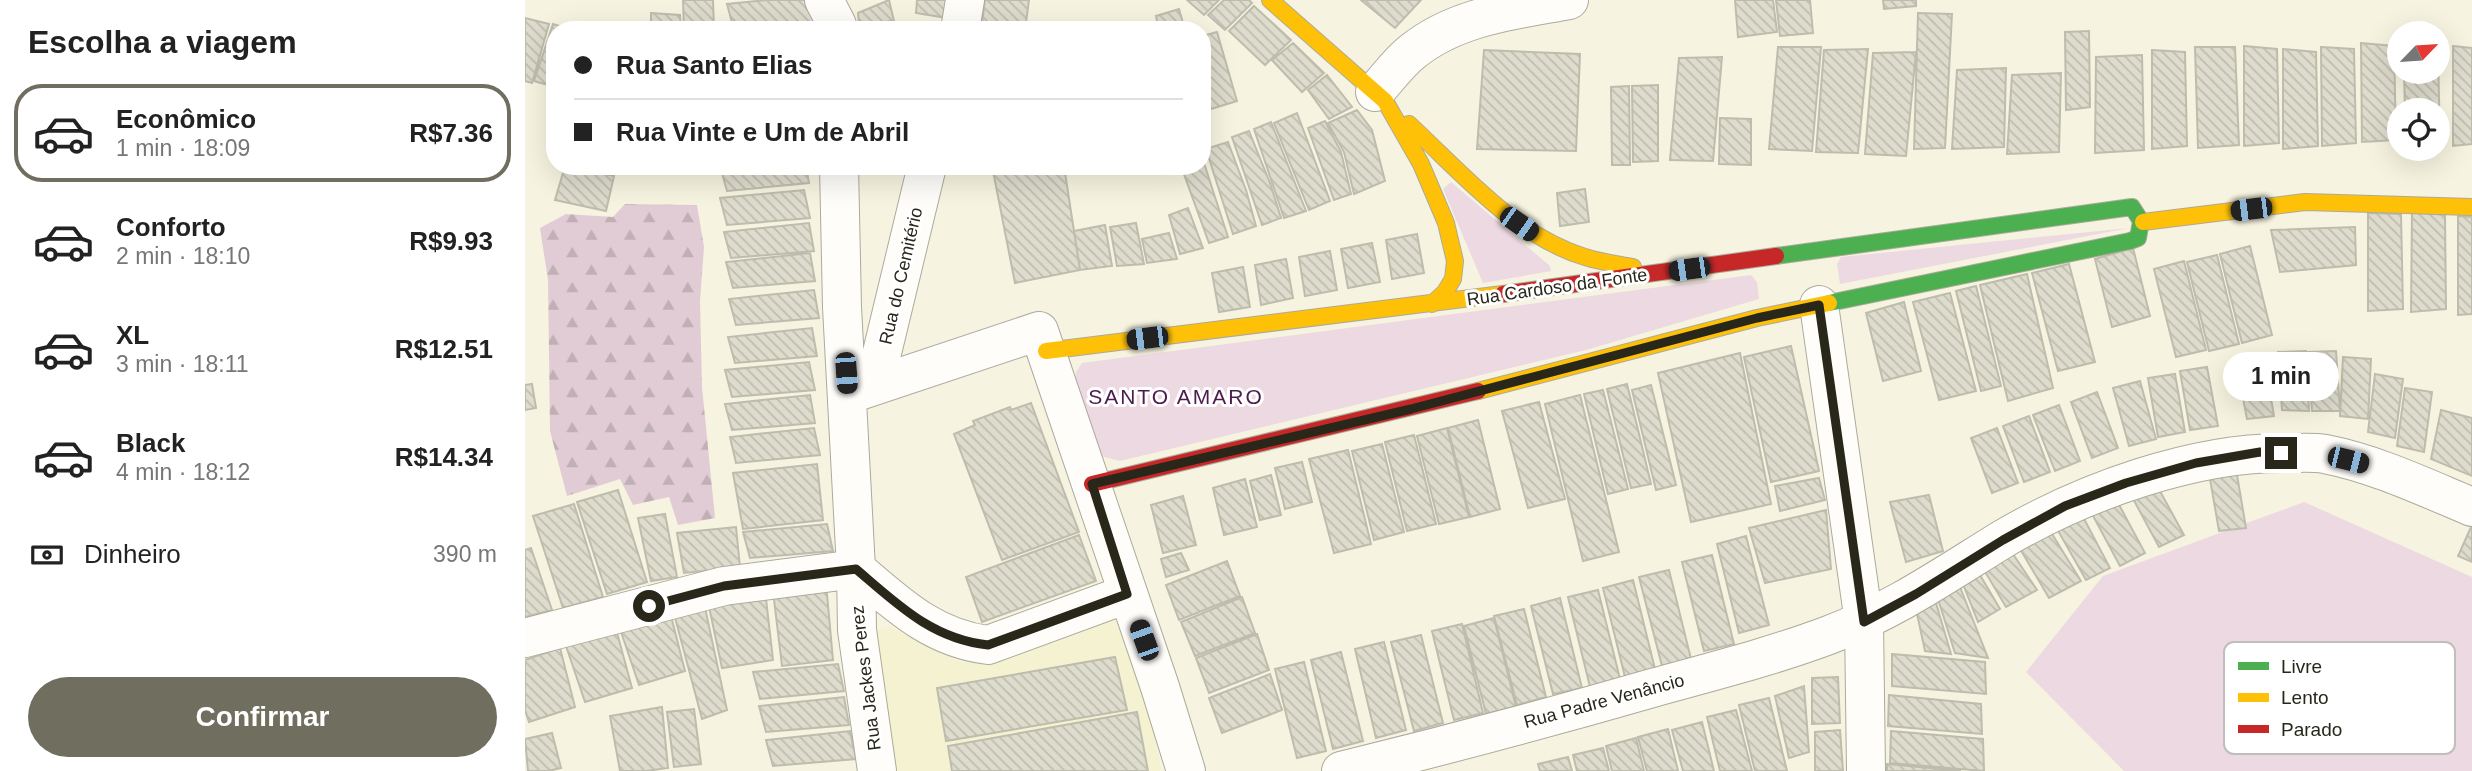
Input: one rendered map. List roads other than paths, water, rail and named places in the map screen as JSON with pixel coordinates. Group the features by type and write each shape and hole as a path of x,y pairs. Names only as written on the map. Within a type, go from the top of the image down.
{"main road":[{"path":"1270,0 1380,96 1508,216 1531,232 1584,257 1665,272"},
{"path":"1380,96 1420,164 1451,241 1455,261 1453,279 1445,292 1432,304"},
{"path":"1092,484 1411,409 1757,318 1817,298 2130,241 2138,238 2143,222 2305,202 2472,207"},
{"name":"Rua Cardoso da Fonte","path":"1046,351 1432,304 1665,272 1811,257 2123,208 2132,207 2143,222"}],"street":[{"path":"824,0 835,21"},
{"path":"962,21 965,0"},
{"path":"1380,96 1412,52 1446,32 1491,14 1569,0"},
{"name":"Rua Jackes Perez","path":"839,175 842,307 861,390 857,630 877,771"},
{"name":"Rua do Cemitério","path":"861,390 924,175"},
{"path":"1817,298 1864,622 1866,771"},
{"path":"861,390 1039,331 1186,771"},
{"name":"Rua Padre Venâncio","path":"1341,771 1600,703 1783,651 1864,622 2065,506 2126,483 2196,463 2260,452 2322,454 2374,467 2472,507"},
{"path":"525,638 724,586 856,569 912,616 969,643 988,645 1127,594"}],"district":[{"name":"SANTO AMARO","path":"1176,397"}]}
